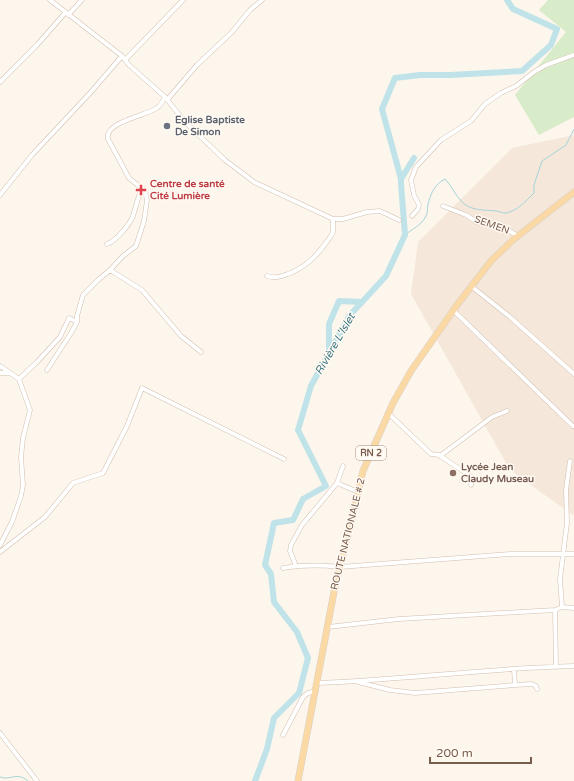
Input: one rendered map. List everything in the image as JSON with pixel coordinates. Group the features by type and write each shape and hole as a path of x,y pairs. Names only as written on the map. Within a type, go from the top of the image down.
{"main road":[{"name":"ROUTE NATIONALE # 2","path":"298,781 340,567 363,471 388,413 411,371 453,310 491,261 518,236 574,192"}],"street":[{"path":"50,0 124,58 129,65 166,99 186,122 225,160 254,182 333,219 343,219 367,212 380,211 399,220"},
{"path":"0,82 82,0"},
{"path":"0,195 32,155 91,92 183,0"},
{"path":"47,370 68,339 76,322 83,295 123,256 136,246 144,221 147,200 145,192 129,178 108,139 108,131 115,125 158,107 197,65 232,32 250,10 262,0"},
{"path":"412,216 418,209 419,205 414,195 411,180 413,174 416,168 441,140 471,121 485,104 501,93 516,86 546,65 574,55"},
{"path":"107,244 114,241 132,219 137,198 142,188"},
{"name":"SEMEN","path":"444,206 466,215 477,222 506,228 518,236"},
{"path":"267,276 273,278 284,276 308,264 331,236 333,232 333,219"},
{"path":"110,270 142,290 181,336 201,352"},
{"path":"471,286 510,317 574,374"},
{"path":"453,310 573,426"},
{"path":"19,379 60,337 69,318 76,322"},
{"path":"0,366 19,379 30,410 23,438 21,457 23,485 12,522 0,545"},
{"path":"0,374 10,373"},
{"path":"0,552 45,517 73,483 103,473 127,426 142,388 284,459"},
{"path":"440,456 492,417 507,411"},
{"path":"388,413 431,454 439,454 473,478 471,485"},
{"path":"562,607 560,579 567,518 566,490 570,462"},
{"path":"296,566 290,551 291,545 302,525 337,483 343,466"},
{"path":"337,483 358,492"},
{"path":"283,568 319,565 340,567 511,554 574,554"},
{"path":"328,627 399,619 555,610 562,607 574,608"},
{"path":"555,610 556,667"},
{"path":"318,683 356,682 514,669 574,666"},
{"path":"514,669 515,685"},
{"path":"356,682 390,690 415,693 532,684 536,686 537,689"},
{"path":"283,735 303,697 316,690"},
{"path":"0,733 37,781"}],"shaded area":[{"path":"574,135 574,516 510,470 411,294 418,242 512,148"}],"green space":[{"path":"548,0 574,0 574,117 539,135 515,95 566,32 539,10"}],"waterway":[{"name":"Rivière L'Islet","path":"255,781 267,749 274,718 299,693 308,658 297,632 274,602 271,574 265,565 274,523 293,520 303,499 326,486 298,430 311,386 350,315 386,276 405,235 401,179 382,109 395,78 420,75 522,71 551,45 557,29 513,9 507,0"},
{"path":"405,235 419,224 427,215 428,204 432,193 436,186 445,179 462,202 470,207 478,210 497,211 503,213 510,212 518,208 534,193 534,185 542,161 566,145 574,129"},
{"path":"401,179 414,158"},
{"path":"329,351 329,324 339,301 362,302"},
{"path":"0,777 8,778 17,776 28,781"}],"place":[{"name":"Eglise Baptiste De Simon","path":"167,126"},
{"name":"Centre de santé Cité Lumière","path":"141,190"},
{"name":"Lycée Jean Claudy Museau","path":"453,473"}]}
